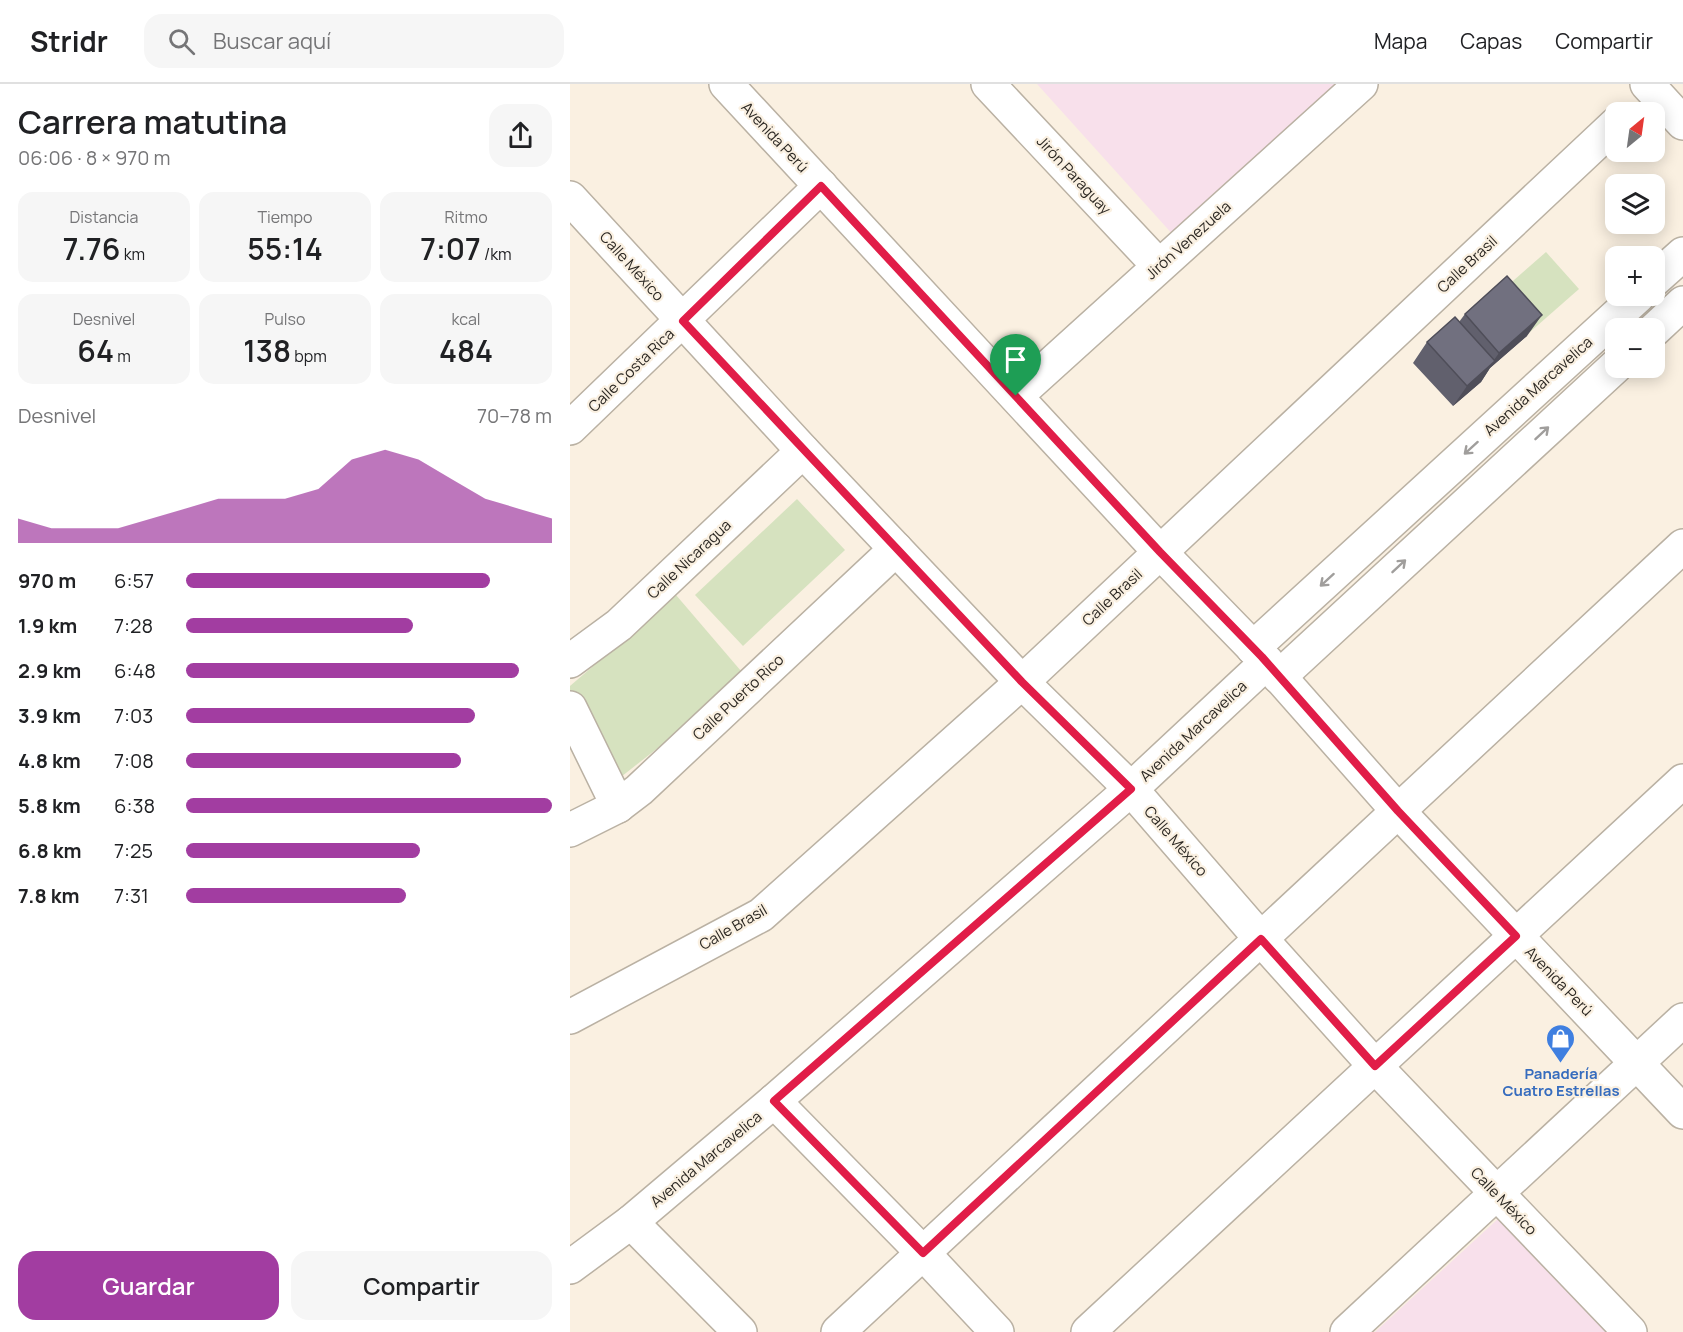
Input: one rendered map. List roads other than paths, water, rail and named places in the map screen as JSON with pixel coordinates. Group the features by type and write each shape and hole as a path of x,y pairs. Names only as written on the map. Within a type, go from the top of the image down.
{"street":[{"name":"Avenida Perú","path":"726,84 1160,552 1266,662 1398,811 1683,1112"},
{"name":"Jirón Paraguay","path":"988,84 1159,266"},
{"name":"Jirón Venezuela","path":"1016,396 1361,84"},
{"path":"1637,102 1652,86 1683,123"},
{"name":"Calle Brasil","path":"570,1017 761,915 1022,682 1605,134"},
{"name":"Calle Costa Rica","path":"570,428 821,186"},
{"name":"Calle México","path":"570,198 803,451 1022,682 1131,789 1375,1066 1630,1332"},
{"path":"1665,270 1683,254"},
{"path":"1665,320 1683,303"},
{"name":"Avenida Marcavelica","path":"570,1267 631,1222 774,1101 1131,789 1266,662 1628,306"},
{"name":"Avenida Marcavelica","path":"1266,662 1605,375"},
{"name":"Calle Nicaragua","path":"570,661 619,625 803,451"},
{"path":"838,1332 1683,546"},
{"name":"Calle Puerto Rico","path":"570,830 618,806 639,790 896,549"},
{"path":"570,708 618,806"},
{"path":"1088,1332 1683,781"},
{"path":"1347,1332 1683,1020"},
{"path":"774,1101 997,1332"},
{"path":"631,1222 740,1332"}],"place":[{"name":"Panadería Cuatro Estrellas","path":"1561,1064"}]}
